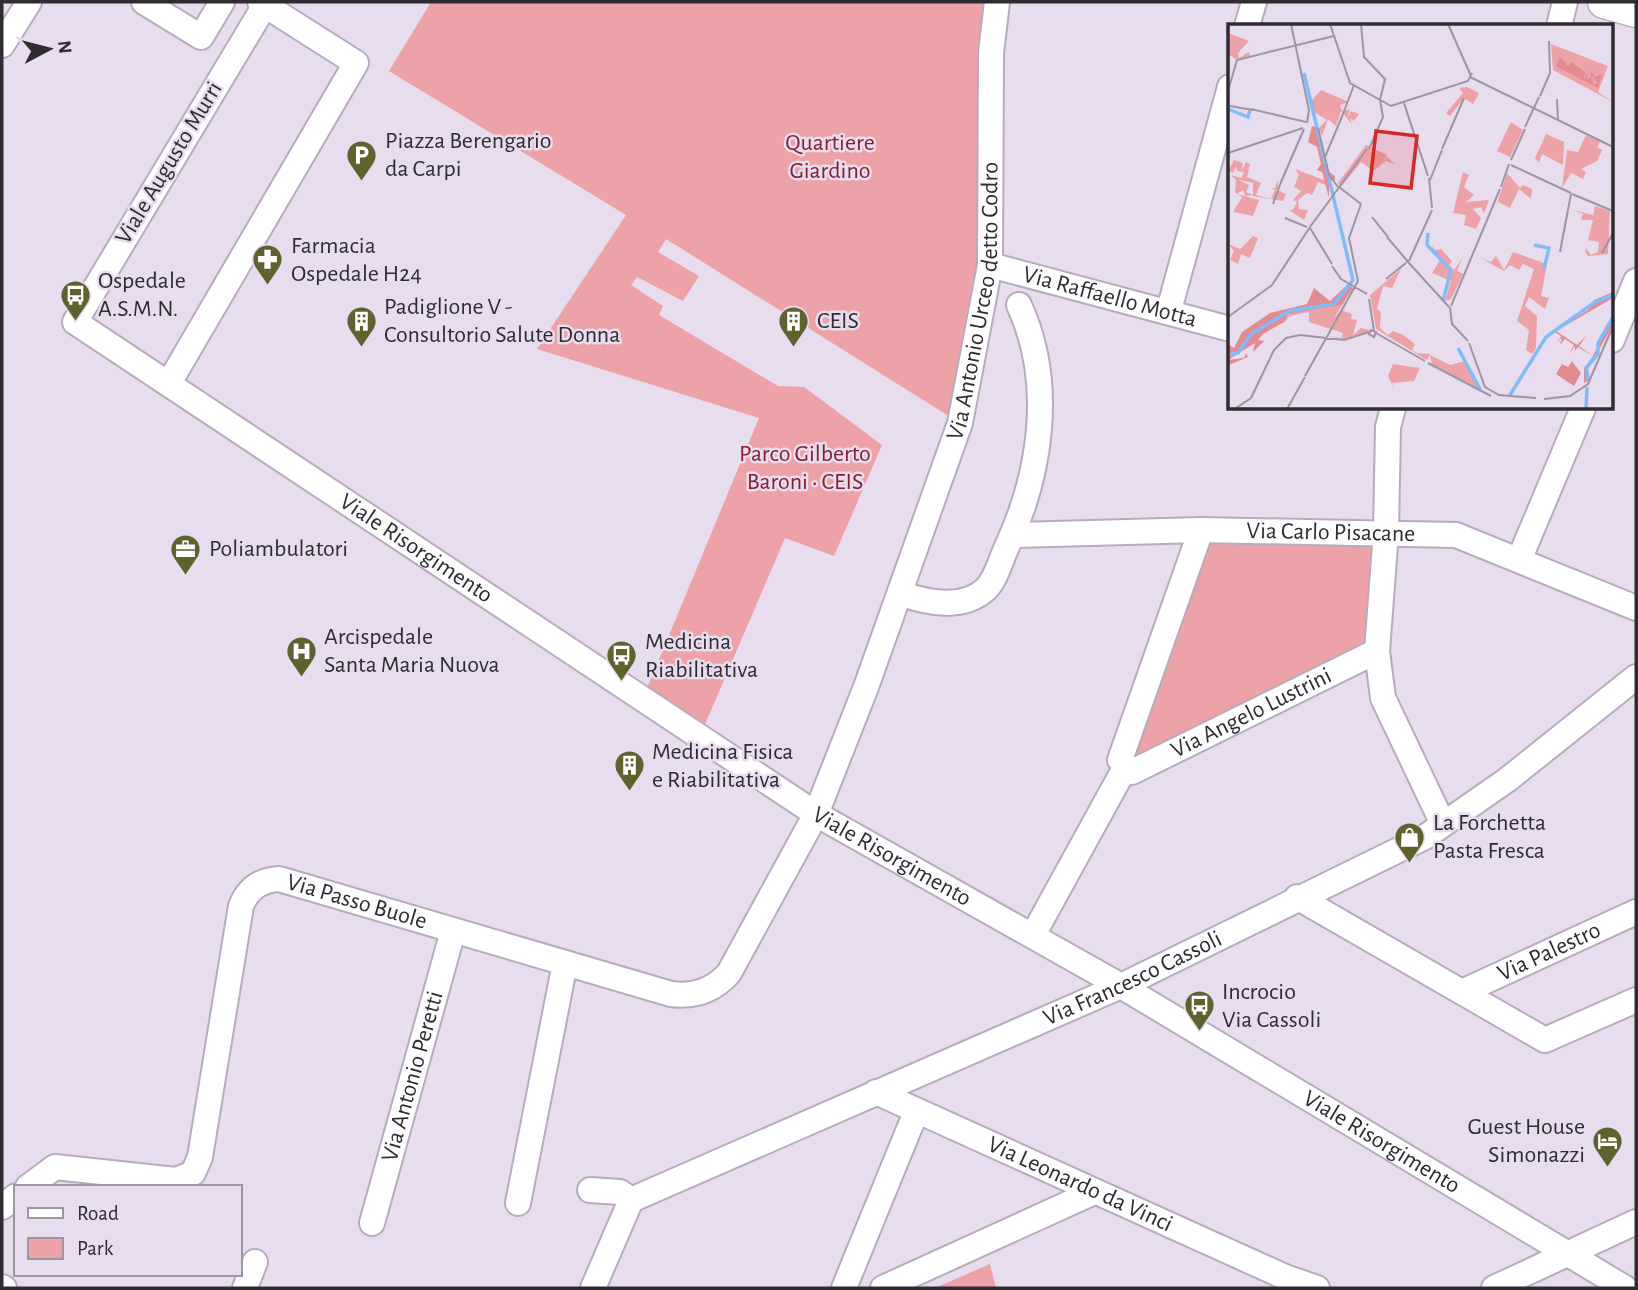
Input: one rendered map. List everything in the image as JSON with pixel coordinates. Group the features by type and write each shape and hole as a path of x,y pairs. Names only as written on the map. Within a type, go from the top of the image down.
{"main road":[{"path":"1604,2 1636,11"}],"street":[{"path":"2,45 29,2"},
{"path":"144,2 201,37 222,2"},
{"name":"Via Antonio Urceo detto Codro","path":"816,814 900,593 960,423 990,265 991,53 997,2"},
{"path":"1248,24 1254,2"},
{"path":"1560,24 1565,2"},
{"path":"169,383 356,64 262,3"},
{"name":"Viale Augusto Murri","path":"75,322 262,3"},
{"path":"1169,310 1228,94"},
{"name":"Via Raffaello Motta","path":"990,265 1169,310 1228,328"},
{"path":"1614,335 1636,281"},
{"name":"Via Antonio Urceo detto Codro","path":"900,593 938,604 966,600 981,593 991,582 1013,535 1036,463 1038,443 1038,362 1033,338 1019,304"},
{"name":"Viale Risorgimento","path":"75,322 816,814 1121,986 1625,1288"},
{"path":"1392,410 1388,427 1386,532 1377,651 1383,698 1443,824"},
{"path":"1520,560 1582,410"},
{"name":"Via Carlo Pisacane","path":"1013,535 1201,530 1386,532 1460,536 1636,608"},
{"name":"Via Angelo Lustrini","path":"1201,530 1120,760 1132,772 1377,651"},
{"name":"Via Francesco Cassoli","path":"631,1200 1121,986 1297,897 1425,837 1507,780 1636,677"},
{"name":"Via Angelo Lustrini","path":"1033,935 1126,766"},
{"name":"Via Passo Buole","path":"31,1185 55,1167 176,1180 193,1173 200,1157 241,906 247,894 260,883 279,879 671,994 694,994 716,986 729,973 816,814"},
{"name":"Via Palestro","path":"1297,897 1545,1040 1636,1000"},
{"name":"Via Palestro","path":"1462,992 1636,912"},
{"name":"Via Antonio Peretti","path":"372,1223 453,931"},
{"path":"519,1203 565,963"},
{"name":"Via Leonardo da Vinci","path":"876,1092 1291,1283 1317,1288"},
{"path":"844,1288 916,1112"},
{"path":"590,1190 620,1192 631,1200 593,1288"},
{"path":"883,1288 1094,1192"},
{"path":"1494,1288 1636,1222"},
{"path":"245,1288 255,1262"}],"green space":[{"name":"Quartiere Giardino","path":"431,2 993,2 984,264 955,420 666,239 658,252 699,276 683,301 637,277 631,285 663,306 659,315 778,386 804,387 882,445 834,556 785,538 703,729 646,691 759,418 537,349 626,215 389,71"},
{"path":"1201,530 1386,532 1377,651 1132,772 1120,760"},
{"path":"990,1264 996,1288 935,1288"}],"place":[{"name":"Piazza Berengario da Carpi","path":"362,182"},
{"name":"Farmacia Ospedale H24","path":"268,287"},
{"name":"Ospedale A.S.M.N.","path":"75,322"},
{"name":"Padiglione V - Consultorio Salute Donna","path":"361,348"},
{"name":"CEIS","path":"794,348"},
{"name":"Poliambulatori","path":"186,576"},
{"name":"Arcispedale Santa Maria Nuova","path":"301,678"},
{"name":"Medicina Riabilitativa","path":"622,683"},
{"name":"Medicina Fisica e Riabilitativa","path":"629,793"},
{"name":"La Forchetta Pasta Fresca","path":"1410,864"},
{"name":"Incrocio Via Cassoli","path":"1199,1033"},
{"name":"Guest House Simonazzi","path":"1608,1168"}],"park label":[{"name":"Parco Gilberto Baroni • CEIS","path":"805,468"}]}
